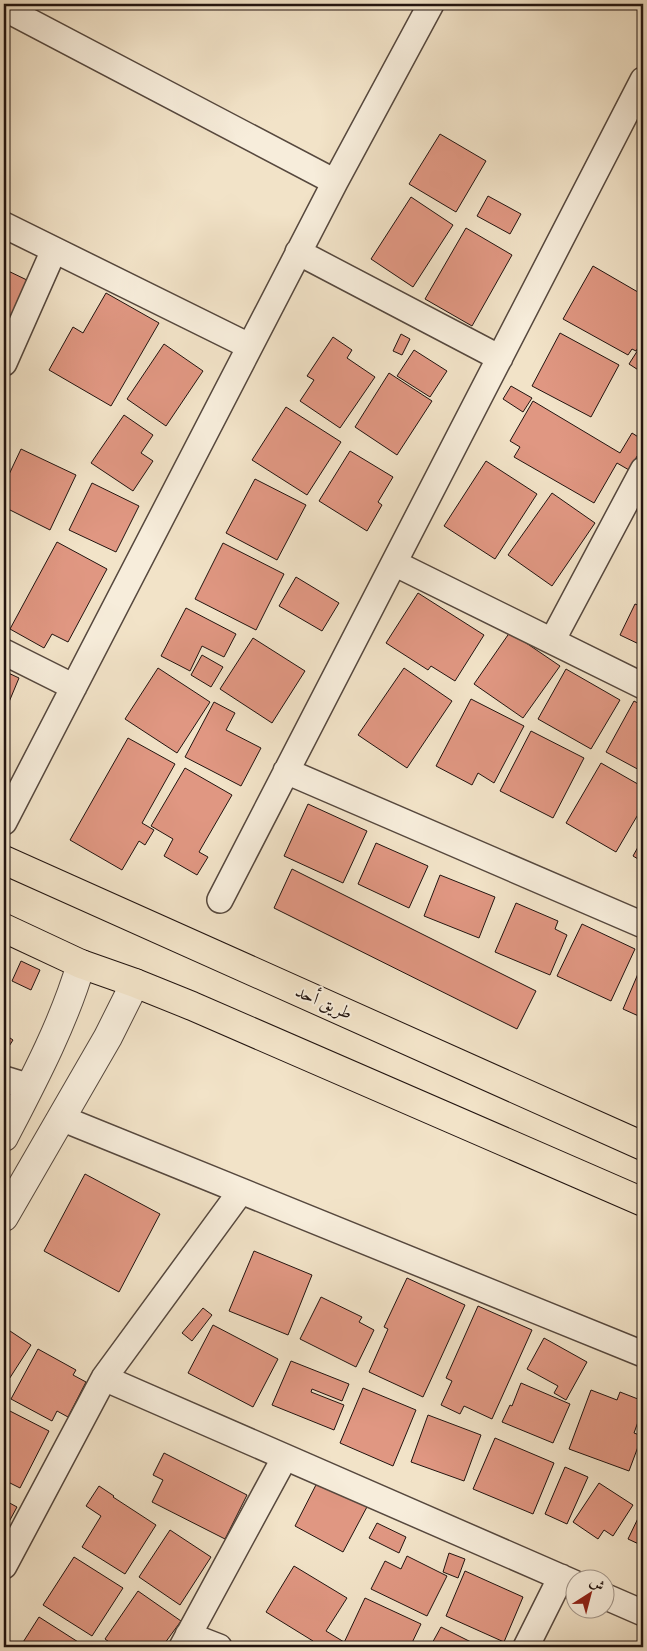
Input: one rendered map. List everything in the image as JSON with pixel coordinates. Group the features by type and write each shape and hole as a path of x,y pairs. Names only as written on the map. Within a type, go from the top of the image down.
{"main road":[{"name":"طريق أحد","path":"4,860 643,1146"},
{"path":"4,928 81,964 135,983 643,1202"}],"street":[{"path":"4,822 298,252 431,4"},
{"path":"4,8 335,182"},
{"path":"220,900 643,80"},
{"path":"4,224 249,346"},
{"path":"4,363 54,250"},
{"path":"298,252 500,358"},
{"path":"552,641 641,480"},
{"path":"394,563 643,686"},
{"path":"4,652 74,687"},
{"path":"286,771 643,925"},
{"path":"4,1137 30,1087 74,989 81,964"},
{"path":"4,1218 108,1037 135,983"},
{"path":"4,1079 30,1087"},
{"path":"61,1118 643,1354"},
{"path":"4,1566 104,1378 241,1191"},
{"path":"104,1378 564,1578"},
{"path":"219,1647 185,1641 285,1457"},
{"path":"526,1647 564,1586"},
{"path":"614,1600 643,1612"}],"building":[{"path":"440,134 486,161 456,212 409,184"},
{"path":"488,196 521,214 510,234 477,216"},
{"path":"411,197 453,225 413,287 371,259"},
{"path":"466,228 512,255 472,326 425,299"},
{"path":"593,266 643,295 643,339 636,351 632,349 628,355 563,319"},
{"path":"4,269 29,281 6,329 4,327"},
{"path":"106,293 159,323 111,406 49,370 73,327 83,333"},
{"path":"560,333 619,365 591,417 532,386"},
{"path":"401,334 410,339 402,355 393,351"},
{"path":"333,337 352,350 347,358 375,377 340,428 300,401 314,380 307,376"},
{"path":"643,342 643,373 629,364"},
{"path":"164,344 203,371 166,426 127,399"},
{"path":"414,350 447,371 430,397 397,376"},
{"path":"389,373 432,401 397,455 355,427"},
{"path":"511,386 532,398 523,412 503,399"},
{"path":"533,401 620,453 632,433 643,440 643,446 629,470 617,463 594,503 514,457 520,447 510,441"},
{"path":"286,407 341,442 307,495 252,460"},
{"path":"124,415 153,435 141,453 153,461 133,491 91,463"},
{"path":"21,449 76,475 50,530 4,507 4,485"},
{"path":"350,451 393,477 378,502 382,505 367,531 319,501"},
{"path":"486,461 537,494 495,559 444,526"},
{"path":"255,479 306,505 277,560 226,533"},
{"path":"92,483 139,506 116,552 69,530"},
{"path":"552,493 595,523 552,586 508,555"},
{"path":"57,542 107,569 68,642 52,634 44,648 10,629"},
{"path":"223,543 284,574 256,630 195,599"},
{"path":"296,577 339,603 322,631 279,606"},
{"path":"418,593 484,635 455,681 431,666 428,670 386,643"},
{"path":"643,599 643,646 620,635 635,604 640,606"},
{"path":"186,608 236,634 224,657 202,646 190,671 161,656"},
{"path":"510,632 560,666 523,718 474,684"},
{"path":"253,638 305,671 272,723 220,689"},
{"path":"202,655 223,667 211,687 191,675"},
{"path":"158,668 210,702 177,753 125,719"},
{"path":"404,668 452,701 407,768 358,735"},
{"path":"566,669 620,700 591,749 538,719"},
{"path":"4,671 19,678 4,714"},
{"path":"471,699 524,726 494,783 478,773 472,785 436,766"},
{"path":"634,701 643,706 643,772 606,752"},
{"path":"214,702 235,713 226,730 261,748 241,786 185,757"},
{"path":"531,731 584,758 553,818 500,791"},
{"path":"128,738 175,764 142,823 154,830 145,845 139,841 122,870 70,840"},
{"path":"601,763 643,787 643,806 616,852 566,823"},
{"path":"185,768 232,795 199,852 208,857 197,875 164,856 173,839 151,826"},
{"path":"308,804 367,831 343,883 284,856"},
{"path":"643,838 643,862 633,856"},
{"path":"376,843 428,866 409,908 358,884"},
{"path":"292,869 536,991 517,1029 274,908"},
{"path":"440,875 495,897 479,938 424,916"},
{"path":"516,903 558,921 555,929 567,935 550,975 495,952"},
{"path":"582,924 635,949 611,1001 557,976"},
{"path":"21,961 40,970 31,990 12,981"},
{"path":"643,962 643,1018 623,1009"},
{"path":"4,1034 13,1040 6,1051 4,1049"},
{"path":"85,1174 160,1214 119,1292 44,1251"},
{"path":"254,1251 312,1275 288,1335 229,1311"},
{"path":"407,1278 465,1305 423,1397 369,1372 388,1329 384,1327"},
{"path":"321,1297 362,1317 359,1322 374,1330 356,1367 300,1339"},
{"path":"478,1306 532,1330 492,1419 464,1406 460,1414 441,1405 452,1381 446,1378"},
{"path":"203,1308 212,1315 192,1341 182,1333"},
{"path":"213,1325 278,1359 253,1407 188,1373"},
{"path":"4,1327 31,1345 4,1387"},
{"path":"544,1338 587,1362 566,1400 554,1393 558,1386 527,1369"},
{"path":"38,1349 76,1370 73,1375 86,1382 68,1417 57,1411 52,1421 11,1399"},
{"path":"291,1361 349,1384 342,1401 312,1389 311,1392 344,1405 334,1430 272,1405"},
{"path":"521,1383 570,1404 553,1443 502,1422 510,1405 512,1406"},
{"path":"363,1388 416,1410 393,1466 340,1443"},
{"path":"591,1390 617,1400 620,1392 643,1401 643,1408 634,1433 642,1436 629,1471 569,1449"},
{"path":"6,1409 49,1431 20,1488 4,1480 4,1415"},
{"path":"428,1415 481,1435 464,1481 411,1462"},
{"path":"495,1438 554,1463 533,1514 473,1489"},
{"path":"164,1453 247,1495 225,1539 152,1502 163,1480 153,1475"},
{"path":"565,1467 588,1477 567,1524 545,1514"},
{"path":"643,1469 643,1484 638,1482"},
{"path":"319,1479 368,1505 343,1552 295,1526"},
{"path":"599,1483 633,1505 613,1536 604,1530 598,1539 573,1522"},
{"path":"99,1486 156,1525 125,1574 82,1547 101,1516 86,1506"},
{"path":"4,1500 17,1507 4,1531"},
{"path":"643,1508 643,1546 628,1539"},
{"path":"377,1523 406,1537 399,1553 369,1538"},
{"path":"170,1530 211,1557 180,1605 139,1577"},
{"path":"449,1553 465,1559 458,1578 443,1572"},
{"path":"407,1556 447,1576 427,1616 371,1589 385,1561 401,1569"},
{"path":"74,1557 123,1588 92,1636 43,1605"},
{"path":"294,1566 347,1598 326,1631 344,1642 341,1647 310,1647 313,1641 266,1612"},
{"path":"465,1571 523,1597 504,1642 446,1616"},
{"path":"138,1591 181,1621 162,1647 116,1647 105,1639"},
{"path":"365,1598 421,1624 410,1647 342,1647"},
{"path":"39,1617 86,1647 69,1647 66,1645 65,1647 20,1647"},
{"path":"441,1627 481,1647 430,1647"}]}
